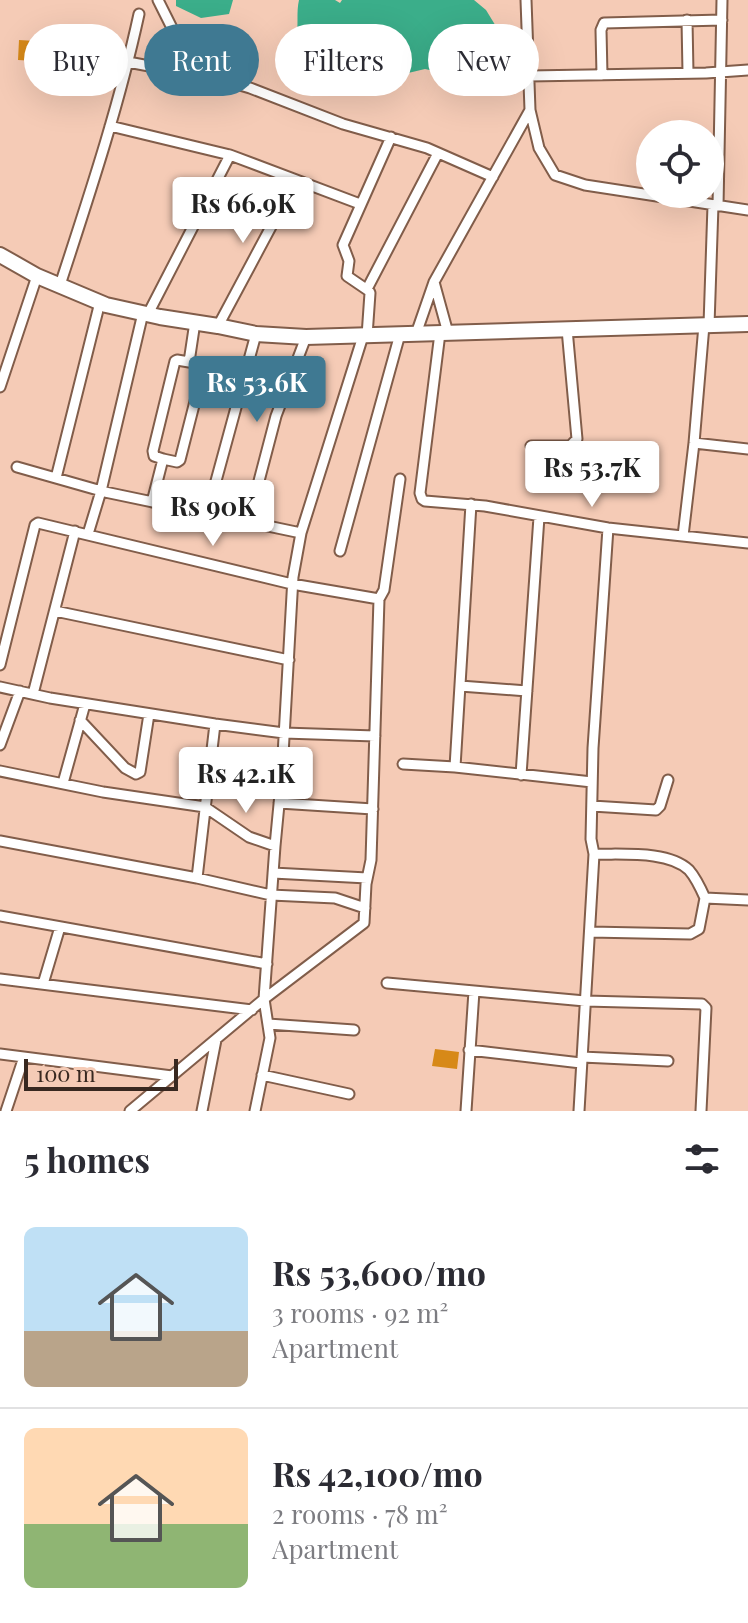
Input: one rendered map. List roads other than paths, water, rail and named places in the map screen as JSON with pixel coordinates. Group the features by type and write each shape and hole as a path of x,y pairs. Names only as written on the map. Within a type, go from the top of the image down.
{"street":[{"path":"158,0 170,24"},
{"path":"526,0 527,24"},
{"path":"719,120 722,0"},
{"path":"139,14 128,62 250,88 343,124 438,153 493,177"},
{"path":"687,20 688,73"},
{"path":"602,75 601,30 604,23 722,20"},
{"path":"539,76 748,70"},
{"path":"60,285 118,96"},
{"path":"530,96 539,148 555,175 585,185 636,193"},
{"path":"416,334 434,282 530,110"},
{"path":"110,126 230,155 360,204"},
{"path":"255,1111 270,1038 264,999 292,584 301,533 365,336 370,293 347,276 349,259 343,247 391,137"},
{"path":"367,289 438,153"},
{"path":"88,534 146,314 230,155"},
{"path":"218,326 296,180"},
{"path":"724,207 748,210"},
{"path":"683,536 716,208"},
{"path":"0,255 37,276 100,302 146,314 256,334 365,336 748,324"},
{"path":"0,387 37,276"},
{"path":"434,282 444,333 420,495 422,499 429,503 471,504 608,528 748,543"},
{"path":"56,478 100,302"},
{"path":"189,362 195,322"},
{"path":"531,446 570,446 577,439 567,329"},
{"path":"207,514 256,334"},
{"path":"340,551 400,334"},
{"path":"248,523 276,416 306,337"},
{"path":"175,361 189,362 204,366 177,462 154,456 153,453 175,361"},
{"path":"694,443 748,449"},
{"path":"152,502 163,459"},
{"path":"17,467 101,491 301,533"},
{"path":"130,1111 264,999 364,923 371,860 379,599 384,590 400,479"},
{"path":"455,767 471,504"},
{"path":"521,775 539,517"},
{"path":"0,665 38,523 292,584 379,599"},
{"path":"579,1111 594,854 591,839 592,782 608,528"},
{"path":"33,694 75,531"},
{"path":"55,611 289,660"},
{"path":"460,686 527,691"},
{"path":"0,687 215,724 284,733 375,736"},
{"path":"0,745 20,691"},
{"path":"63,783 85,704"},
{"path":"80,720 125,768 136,774 140,772 149,714"},
{"path":"197,878 215,724"},
{"path":"403,764 592,782"},
{"path":"0,771 103,792 205,807 249,837 275,846"},
{"path":"592,806 656,810 668,780"},
{"path":"279,803 373,809"},
{"path":"0,841 271,895 335,898 365,908"},
{"path":"590,932 690,934 699,929 705,898 689,871 674,861 652,856 594,854"},
{"path":"273,873 367,878"},
{"path":"705,898 748,900"},
{"path":"0,916 267,964"},
{"path":"43,984 60,927"},
{"path":"0,979 252,1010"},
{"path":"387,983 585,1001 704,1005 701,1111"},
{"path":"466,1111 474,991"},
{"path":"268,1024 354,1030"},
{"path":"202,1111 216,1040"},
{"path":"469,1050 581,1060 668,1061"},
{"path":"0,1054 172,1076"},
{"path":"6,1111 24,1057"},
{"path":"262,1075 349,1094"},
{"path":"147,1111 151,1093"}]}
